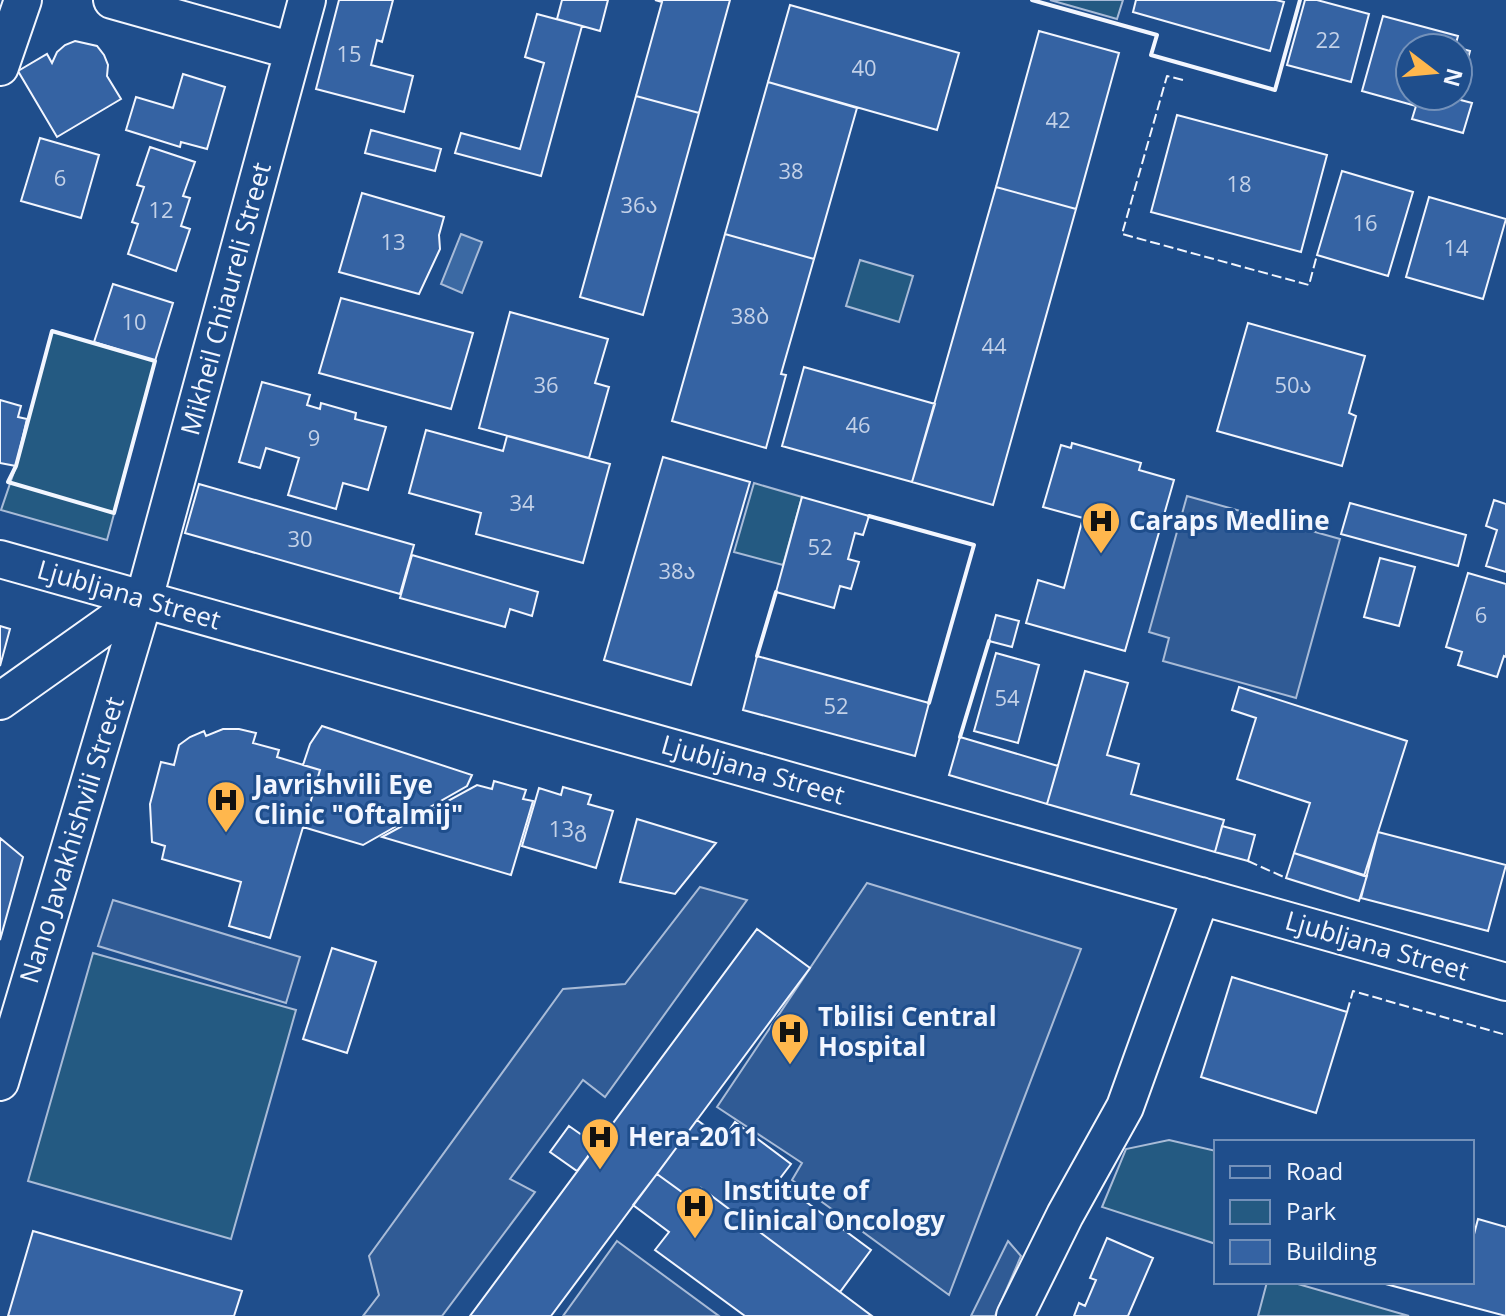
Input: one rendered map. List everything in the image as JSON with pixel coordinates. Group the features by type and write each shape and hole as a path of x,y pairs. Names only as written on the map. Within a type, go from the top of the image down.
{"street":[{"path":"0,67 23,0"},
{"path":"112,0 293,51"},
{"name":"Mikheil Chiaureli Street","path":"144,599 307,0"},
{"name":"Ljubljana Street","path":"0,559 1506,982"},
{"path":"0,701 144,599"},
{"name":"Nano Javakhishvili Street","path":"0,1082 144,599"},
{"path":"1015,1316 1065,1215 1125,1107 1201,896"}],"green space":[{"path":"1050,0 1123,0 1117,19"},
{"path":"860,260 913,276 899,322 846,306"},
{"path":"52,331 155,361 107,540 1,510"},
{"path":"754,483 802,497 783,565 734,552"},
{"path":"93,953 296,1010 231,1239 28,1181"},
{"path":"1169,1140 1214,1151 1214,1243 1102,1207 1126,1149"},
{"path":"1266,1284 1298,1284 1409,1316 1258,1316"}],"shaded area":[{"path":"461,234 482,242 462,293 441,284"},
{"path":"1187,496 1340,539 1296,698 1163,661 1169,638 1149,632"},
{"path":"867,883 1081,949 949,1295 792,1180 802,1163 717,1107"},
{"path":"700,887 747,900 605,1097 583,1080 510,1179 535,1192 442,1316 363,1316 379,1295 369,1256 563,989 625,984"},
{"path":"113,900 300,957 286,1003 98,946"},
{"path":"617,1241 719,1316 563,1316"},
{"path":"1008,1241 1021,1256 995,1316 971,1316"}],"building":[{"path":"339,0 393,0 382,42 377,40 371,65 413,76 404,112 316,89"},
{"path":"562,0 608,0 600,31 557,19"},
{"path":"655,0 730,0 699,113 636,96 662,2"},
{"path":"1136,0 1284,2 1270,51 1133,12"},
{"path":"1305,0 1317,0 1369,14 1351,82 1287,65"},
{"path":"790,5 959,53 937,130 768,82"},
{"path":"537,14 582,26 541,176 455,153 461,133 520,149 544,63 525,57"},
{"path":"1383,16 1443,32 1394,32 1394,100 1362,91"},
{"path":"1039,31 1119,53 1076,209 996,187"},
{"path":"75,41 97,46 108,65 107,76 121,99 57,137 18,71 47,54 52,63 57,52"},
{"path":"183,74 225,87 207,149 181,142 180,147 126,130 136,97 173,108"},
{"path":"768,82 857,108 814,259 725,234"},
{"path":"636,96 699,113 643,315 580,297"},
{"path":"1414,112 1469,112 1463,133 1412,119"},
{"path":"1177,115 1327,155 1301,252 1151,212"},
{"path":"371,130 441,149 435,171 365,153"},
{"path":"40,138 99,155 81,218 21,201"},
{"path":"150,147 195,162 183,196 190,198 181,226 190,229 176,271 128,254 138,224 132,222 144,187 137,185"},
{"path":"1342,171 1413,192 1388,276 1317,255"},
{"path":"996,187 1076,209 993,505 912,482"},
{"path":"362,193 444,217 439,235 440,249 419,294 339,272"},
{"path":"1429,197 1506,219 1483,299 1406,277"},
{"path":"725,234 814,259 781,374 786,375 766,448 672,421"},
{"path":"113,284 173,303 155,361 94,342"},
{"path":"341,298 473,333 451,409 319,373"},
{"path":"510,312 608,339 595,383 609,387 589,458 479,428"},
{"path":"1248,323 1365,356 1349,413 1356,416 1342,466 1217,431"},
{"path":"804,367 935,404 912,482 782,446"},
{"path":"262,382 310,395 307,405 320,409 321,403 356,413 355,419 386,427 368,490 343,483 336,509 288,495 299,458 266,448 260,468 239,462"},
{"path":"0,400 21,406 18,417 27,419 16,466 0,463"},
{"path":"426,430 503,451 507,436 610,464 583,563 476,534 481,513 409,493"},
{"path":"1072,443 1141,463 1139,470 1174,480 1125,651 1026,623 1038,580 1064,588 1083,518 1043,507 1061,445 1071,448"},
{"path":"663,457 750,482 691,685 604,660"},
{"path":"199,484 414,545 400,594 185,533"},
{"path":"802,497 869,516 863,535 855,533 848,559 859,562 851,589 840,586 834,608 776,592"},
{"path":"1494,500 1506,504 1506,572 1486,566 1497,530 1486,526"},
{"path":"1350,503 1466,535 1458,566 1341,534"},
{"path":"412,555 538,592 532,616 510,609 505,627 400,598"},
{"path":"1380,558 1415,567 1399,626 1364,617"},
{"path":"1468,573 1506,584 1506,657 1497,677 1458,665 1462,652 1446,647"},
{"path":"996,615 1019,621 1012,647 989,641"},
{"path":"0,626 10,629 0,666"},
{"path":"996,653 1039,665 1018,743 974,731"},
{"path":"757,656 929,703 915,756 743,710"},
{"path":"1085,671 1128,683 1107,755 1139,764 1131,794 1224,820 1215,852 1047,804"},
{"path":"1239,687 1407,741 1364,876 1294,853 1310,803 1237,779 1256,718 1232,710"},
{"path":"322,726 472,775 467,786 363,845 303,827 320,770 303,765 310,744"},
{"name":"Javrishvili Eye Clinic \"Oftalmij\"","path":"223,729 256,733 253,743 279,750 277,757 320,770 270,938 229,926 241,882 162,859 165,846 152,842 150,804 161,762 174,765 179,745 204,731 206,736"},
{"path":"960,737 1058,766 1047,804 949,775"},
{"path":"494,781 526,790 523,799 533,801 511,875 382,837 477,785 492,789"},
{"path":"563,787 591,795 588,804 613,811 596,868 522,846 539,788 561,795"},
{"path":"637,819 716,843 675,894 620,882"},
{"path":"1222,826 1255,835 1248,861 1215,852"},
{"path":"1378,832 1506,865 1488,931 1361,898"},
{"path":"0,838 23,857 0,940"},
{"path":"1294,853 1367,876 1359,901 1286,878"},
{"path":"757,929 810,968 551,1316 470,1316"},
{"path":"332,948 376,962 347,1053 303,1039"},
{"path":"1232,977 1347,1012 1316,1113 1201,1077"},
{"path":"697,1120 723,1139 735,1122 791,1164 778,1181 871,1250 840,1292 701,1188 693,1200 657,1174"},
{"path":"569,1126 596,1145 577,1171 550,1152"},
{"path":"657,1174 693,1200 701,1188 872,1316 745,1316 655,1250 669,1232 633,1205"},
{"path":"1478,1219 1506,1227 1506,1316 1386,1284 1474,1284 1474,1234"},
{"path":"33,1231 242,1291 234,1316 8,1316"},
{"path":"1107,1238 1153,1258 1128,1316 1074,1316 1079,1303 1085,1306 1096,1280 1090,1278"}],"fence":[{"path":"1183,80 1167,76 1122,234 1309,285 1317,255"},
{"path":"1248,861 1286,878"},
{"path":"1347,1012 1353,991 1506,1035"}],"wall":[{"path":"1032,0 1157,35 1151,55 1275,90 1300,0"},
{"path":"52,331 155,361 114,513 8,482 16,466 52,331"},
{"path":"869,516 974,545 929,703"},
{"path":"757,656 776,592"},
{"path":"960,737 989,641"}],"place":[{"name":"Caraps Medline","path":"1101,555"},
{"name":"Javrishvili Eye Clinic \"Oftalmij\"","path":"226,834"},
{"name":"Tbilisi Central Hospital","path":"790,1066"},
{"name":"Hera-2011","path":"600,1171"},
{"name":"Institute of Clinical Oncology","path":"695,1240"}]}
